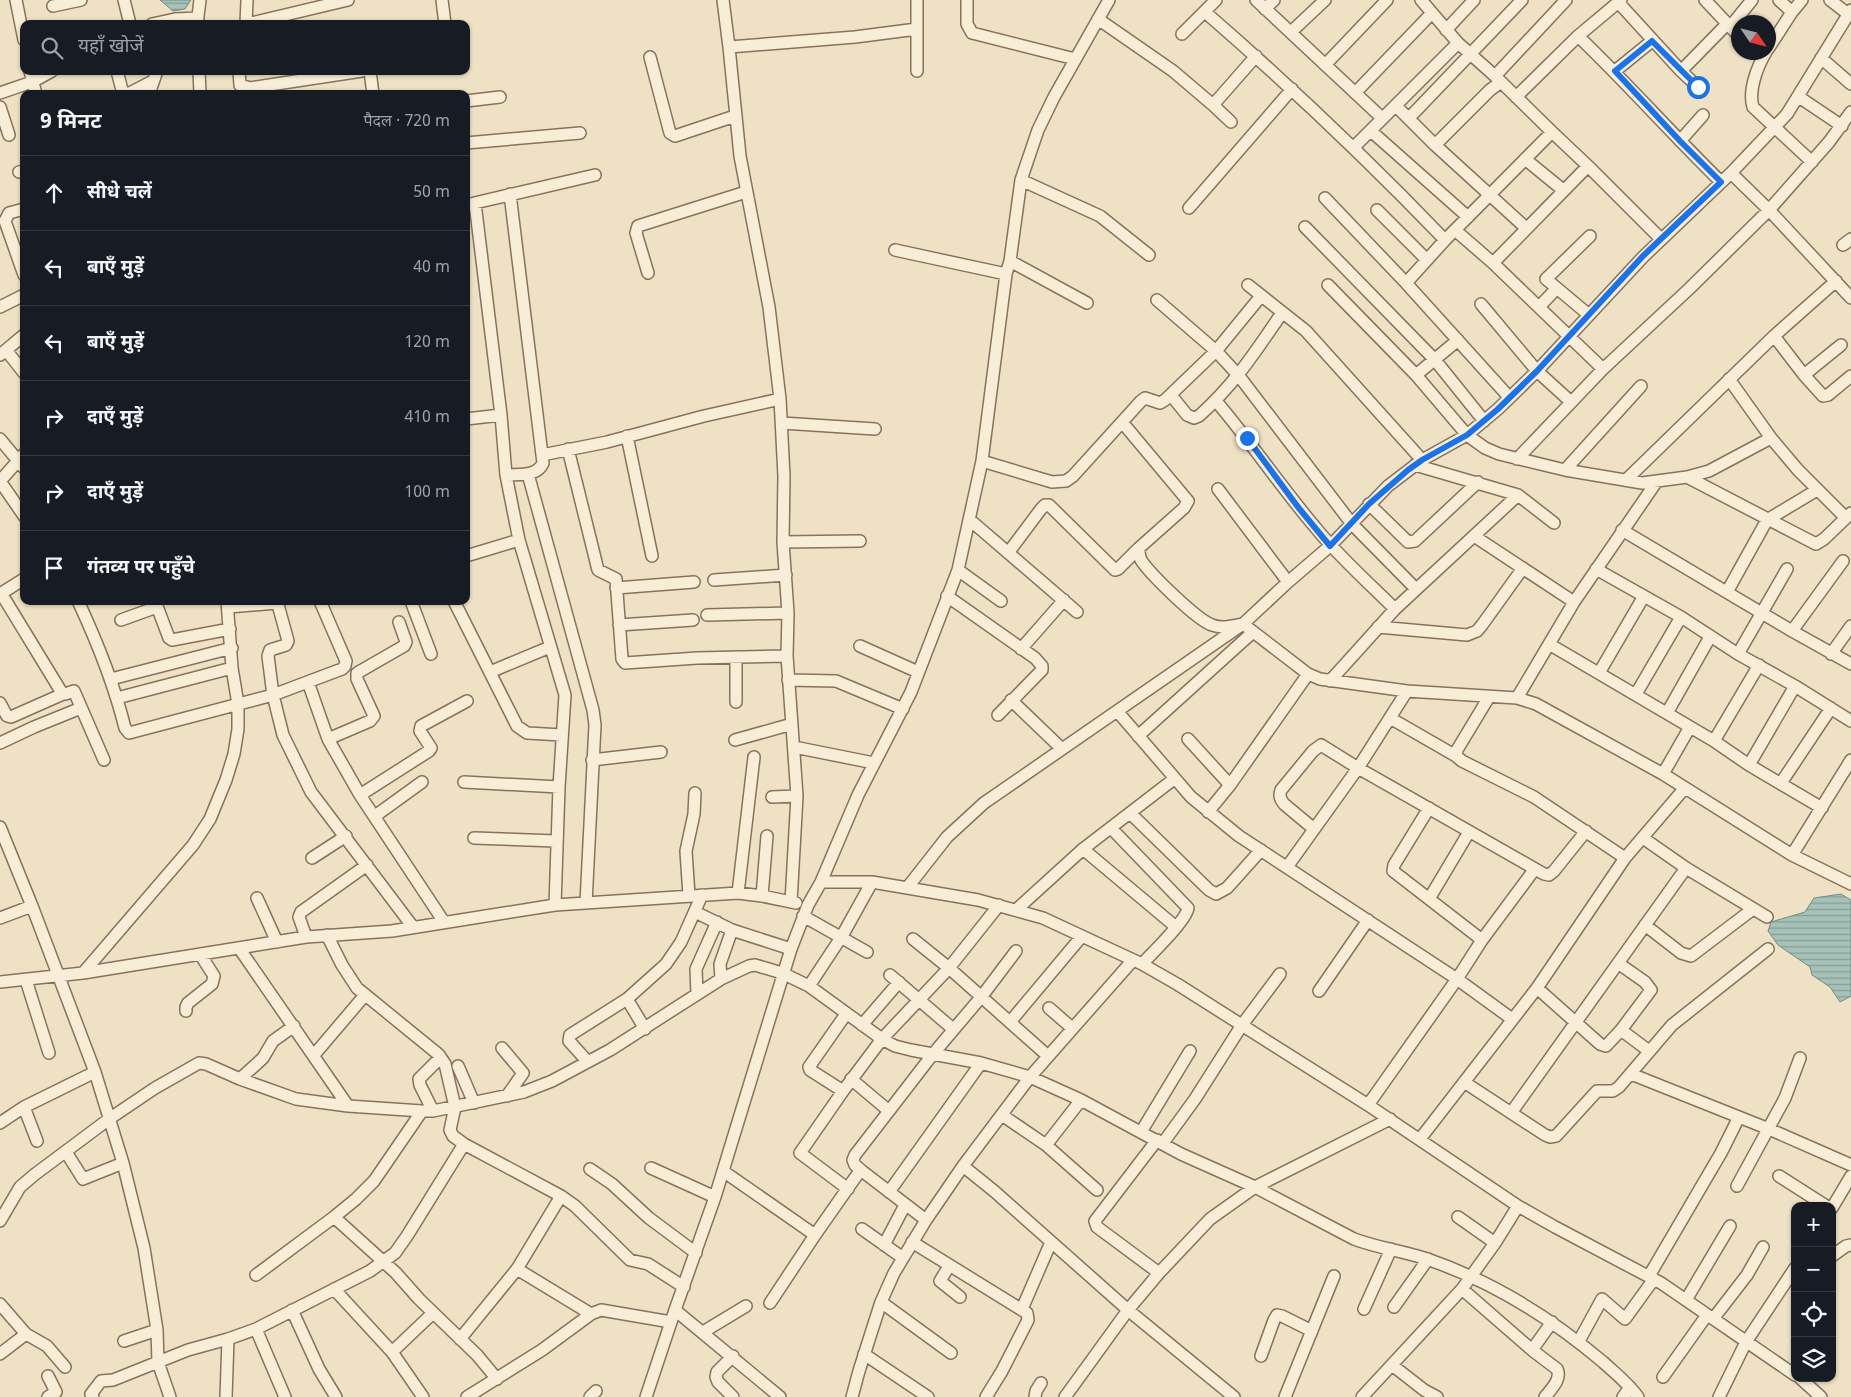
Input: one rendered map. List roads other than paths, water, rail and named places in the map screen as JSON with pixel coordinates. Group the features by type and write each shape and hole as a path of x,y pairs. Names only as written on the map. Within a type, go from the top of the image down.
{"street":[{"path":"16,0 20,20"},
{"path":"53,6 81,0"},
{"path":"124,0 129,20"},
{"path":"198,20 200,0"},
{"path":"247,0 247,20"},
{"path":"264,20 348,0"},
{"path":"442,0 444,20"},
{"path":"723,0 730,47 735,116 746,192 770,308 782,423 784,542 788,613 787,656 796,796 791,902"},
{"path":"917,0 917,71"},
{"path":"967,0 967,24 972,33 1075,59"},
{"path":"646,1397 715,1196 790,949 858,795 903,709 958,570 982,461 1020,180 1038,130 1054,97 1109,0"},
{"path":"1182,34 1216,0"},
{"path":"1256,0 1382,118"},
{"path":"1265,9 1274,0"},
{"path":"1291,32 1325,0"},
{"path":"1325,65 1387,0"},
{"path":"1446,30 1474,0"},
{"path":"1409,118 1522,0"},
{"path":"1435,145 1490,90 1566,0"},
{"path":"1705,0 1731,29"},
{"path":"1681,71 1752,0"},
{"path":"1779,0 1792,12"},
{"path":"1776,35 1802,0"},
{"path":"907,888 947,837 984,803 1243,624 1330,546 1369,504 1419,462 1467,435 1537,371 1661,239 1774,128 1799,97 1849,12 1830,0"},
{"path":"1423,1 1458,43 1498,79 1661,239"},
{"path":"1516,97 1578,36 1619,1 1652,41 1698,87"},
{"path":"1205,12 1292,89 1398,191 1445,240"},
{"path":"1354,93 1432,13"},
{"path":"1098,19 1173,71 1232,122"},
{"path":"730,47 855,38 917,29"},
{"path":"1578,36 1615,71 1721,182"},
{"path":"1615,71 1652,41"},
{"path":"1353,148 1458,43"},
{"path":"1214,105 1256,56"},
{"path":"650,57 670,133 675,136 735,116"},
{"path":"1821,58 1851,84"},
{"path":"1762,60 1751,92 1753,107 1812,162"},
{"path":"118,75 122,90"},
{"path":"199,75 200,90"},
{"path":"239,75 240,85 250,90"},
{"path":"258,90 340,75"},
{"path":"371,75 372,90"},
{"path":"0,92 31,76 35,90"},
{"path":"134,90 155,76"},
{"path":"150,90 155,76"},
{"path":"1188,208 1292,89"},
{"path":"470,101 500,97"},
{"path":"1799,97 1842,126"},
{"path":"1396,106 1435,145 1526,228"},
{"path":"0,108 8,135"},
{"path":"1517,459 1602,369 1684,294 1769,210 1812,162 1842,126 1851,112"},
{"path":"1680,141 1703,115"},
{"path":"1371,131 1468,217"},
{"path":"1406,282 1552,132"},
{"path":"470,143 580,133"},
{"path":"1525,160 1564,190"},
{"path":"1493,263 1588,166"},
{"path":"1731,172 1851,298"},
{"path":"555,905 558,787 565,695 519,540 506,475 501,415 470,204 594,175"},
{"path":"1020,180 1100,216 1150,255"},
{"path":"648,273 636,233 638,226 746,192"},
{"path":"506,475 536,472 542,463 510,194"},
{"path":"1325,198 1406,282 1509,397"},
{"path":"20,210 9,213 5,221 20,264"},
{"path":"1377,210 1426,260"},
{"path":"1305,227 1435,360 1484,421"},
{"path":"1455,230 1493,263 1602,369"},
{"path":"1589,315 1546,281 1546,278 1590,236"},
{"path":"895,250 1006,274"},
{"path":"1010,261 1087,303"},
{"path":"1626,480 1774,336 1836,281"},
{"path":"1248,285 1315,341 1419,462 1518,495 1554,522"},
{"path":"1328,285 1416,375 1467,435 1485,448 1517,459 1564,470 1642,483 1688,477 1709,471 1726,464 1772,438"},
{"path":"1539,307 1556,289"},
{"path":"982,461 1052,482 1066,481 1073,476 1145,398 1160,403 1171,395 1216,351 1261,296"},
{"path":"0,307 20,297"},
{"path":"1157,300 1216,351 1239,376 1352,524 1416,589"},
{"path":"1481,304 1537,371 1571,402"},
{"path":"1171,395 1187,415 1194,418 1216,401 1239,376 1282,313"},
{"path":"1774,336 1822,395 1826,396 1851,376"},
{"path":"20,338 3,352 20,369"},
{"path":"1416,375 1458,340"},
{"path":"1804,375 1841,345"},
{"path":"1688,477 1816,544 1824,539 1848,515 1817,490 1772,438 1730,379"},
{"path":"1564,470 1641,386"},
{"path":"542,455 780,399"},
{"path":"1216,401 1247,438 1298,507 1330,546 1395,609"},
{"path":"470,419 501,415"},
{"path":"1008,553 1041,510 1049,505 1115,570 1184,508 1188,501 1122,422"},
{"path":"782,423 875,429"},
{"path":"627,436 652,556"},
{"path":"0,439 20,459"},
{"path":"568,449 598,570 616,579 622,659 625,663 787,656"},
{"path":"20,463 0,481 20,510"},
{"path":"528,474 591,698 595,725 586,903"},
{"path":"1517,698 1574,602 1657,481"},
{"path":"1369,504 1408,542 1414,541 1478,482"},
{"path":"1218,489 1288,582"},
{"path":"1727,592 1767,520 1817,490"},
{"path":"1330,681 1395,609 1518,495"},
{"path":"970,520 1077,612"},
{"path":"1622,530 1792,632 1851,664"},
{"path":"1474,536 1574,602"},
{"path":"470,555 519,540"},
{"path":"784,542 860,540"},
{"path":"1139,548 1138,554 1142,561 1200,619 1221,628 1243,624 1308,674 1330,681 1407,690 1517,698 1552,712 1662,774 1792,855 1851,884"},
{"path":"1792,632 1843,562"},
{"path":"1378,627 1467,635 1477,631 1523,568"},
{"path":"1738,654 1787,568"},
{"path":"1596,569 1681,617 1738,654 1795,686 1851,722"},
{"path":"958,570 1001,601"},
{"path":"714,580 786,575"},
{"path":"20,582 1,594 63,694"},
{"path":"616,588 694,582"},
{"path":"947,596 1035,658 1042,666 1042,670 998,715"},
{"path":"1599,673 1644,596"},
{"path":"1021,649 1064,600"},
{"path":"81,605 111,679 125,728 129,733 273,695 342,669 346,663 322,605"},
{"path":"121,620 154,605"},
{"path":"156,605 169,638 172,640 230,629"},
{"path":"83,973 193,845 210,818 226,780 234,754 238,729 238,704 232,668 228,605"},
{"path":"278,605 288,641 286,645 272,649 268,653 273,695 287,746 316,799 346,836 413,927"},
{"path":"413,605 431,654"},
{"path":"456,605 513,720 522,731 527,733 562,736"},
{"path":"707,615 788,613"},
{"path":"1636,694 1681,617"},
{"path":"619,625 693,620"},
{"path":"328,739 370,721 374,716 357,679 357,673 404,646 406,638 399,622"},
{"path":"1831,654 1851,626"},
{"path":"1138,736 1253,632"},
{"path":"1667,714 1710,636"},
{"path":"1549,644 1636,694 1822,808"},
{"path":"860,646 918,672"},
{"path":"490,672 550,647"},
{"path":"111,679 232,648"},
{"path":"736,657 736,702"},
{"path":"1714,741 1759,665"},
{"path":"117,698 232,668"},
{"path":"1208,812 1230,785 1308,674"},
{"path":"788,680 836,681 903,709"},
{"path":"308,682 328,739 360,795 444,922"},
{"path":"1749,765 1795,686"},
{"path":"0,702 7,716 11,717 73,690 104,760"},
{"path":"1287,867 1358,768 1407,690"},
{"path":"1456,756 1457,750 1489,697"},
{"path":"1011,700 1062,750"},
{"path":"360,795 429,752 431,748 420,731 421,726 466,701"},
{"path":"0,743 81,708"},
{"path":"1781,783 1831,708"},
{"path":"1117,711 1174,779 1208,812 1239,836 1457,979 1512,1019"},
{"path":"1390,718 1462,761 1534,796 1625,858"},
{"path":"735,740 792,724"},
{"path":"1662,774 1690,727"},
{"path":"1188,738 1230,785"},
{"path":"1314,829 1281,800 1282,790 1312,751 1321,745 1534,870 1544,874 1552,874 1586,832"},
{"path":"794,747 874,763"},
{"path":"592,760 661,752"},
{"path":"738,893 754,757"},
{"path":"1792,855 1851,760"},
{"path":"1016,910 1084,849 1174,779"},
{"path":"375,816 422,782"},
{"path":"464,782 558,787"},
{"path":"1420,1139 1537,988 1625,858 1684,789"},
{"path":"688,896 686,851 694,814 695,793"},
{"path":"772,797 796,796"},
{"path":"1429,808 1392,868 1396,874 1482,940"},
{"path":"1130,813 1209,890 1216,894 1227,888 1261,850"},
{"path":"0,827 32,906 94,1072 123,1163 144,1248 157,1330 158,1362 170,1397"},
{"path":"852,1397 881,1302 912,1242 963,1166 1030,1077 1072,1028 1138,962 1176,928 1188,912 1188,908 1111,828"},
{"path":"1429,899 1469,832"},
{"path":"312,858 346,836"},
{"path":"762,896 767,836"},
{"path":"474,838 556,841"},
{"path":"1643,838 1686,868 1767,917"},
{"path":"1084,849 1176,928"},
{"path":"306,937 299,917 301,912 367,864"},
{"path":"1511,1113 1686,868"},
{"path":"1368,1105 1457,979 1482,940 1534,870"},
{"path":"821,882 872,882 978,900 1043,918 1138,962 1242,1025 1390,1119 1518,1206 1555,1228 1652,1277 1791,1372"},
{"path":"809,986 842,936 872,882"},
{"path":"0,982 83,973 306,937 367,934 555,905 738,893 791,902 867,952"},
{"path":"588,1062 569,1041 570,1035 628,999 666,964 695,912 702,895"},
{"path":"257,898 276,942"},
{"path":"0,918 32,906"},
{"path":"848,1189 800,1153 851,1079 882,1039 919,998 950,968 999,906"},
{"path":"1645,925 1681,953 1691,956 1753,909"},
{"path":"695,912 732,930 790,949"},
{"path":"1319,991 1368,920"},
{"path":"697,994 696,969 717,922"},
{"path":"721,980 720,964 732,930"},
{"path":"327,935 351,979 364,995 439,1055 445,1064 454,1106 450,1130 453,1136 464,1144 561,1196 575,1206 627,1258 634,1262 648,1264 684,1287"},
{"path":"1010,1022 1082,936"},
{"path":"913,939 950,968 1048,1056"},
{"path":"238,948 348,1106"},
{"path":"1464,1082 1545,1135 1550,1137 1556,1136 1597,1091 1616,1090 1672,1024 1768,949"},
{"path":"926,1220 862,1171 855,1165 853,1160 933,1054 1016,952"},
{"path":"186,1011 188,1003 215,980 200,954"},
{"path":"1537,988 1603,1046 1609,1044 1651,990 1645,982 1618,963"},
{"path":"0,1221 20,1187 109,1119 199,1063 296,1099 348,1106 428,1111 474,1103 536,1088 588,1062 721,980 749,966 755,965 782,973 809,986 846,1014 895,1046 981,1063 1030,1077 1081,1100 1181,1154 1255,1187 1354,1239 1369,1245 1428,1259 1472,1276 1552,1322 1578,1341 1630,1387 1638,1397"},
{"path":"1159,1273 1098,1227 1095,1221 1195,1098 1242,1025 1280,974"},
{"path":"862,1024 894,979 919,998 953,1029"},
{"path":"26,980 49,1053"},
{"path":"314,1055 364,995"},
{"path":"628,999 644,1029"},
{"path":"1049,1008 1072,1028"},
{"path":"843,1091 810,1070 809,1067 846,1014"},
{"path":"240,1079 263,1058 273,1041 294,1026"},
{"path":"1621,1030 1649,1051"},
{"path":"502,1048 524,1073 506,1096"},
{"path":"1141,1132 1190,1051"},
{"path":"428,1111 419,1079 439,1059 439,1055"},
{"path":"1736,1186 1785,1098 1800,1058"},
{"path":"889,1192 981,1063"},
{"path":"458,1066 474,1103"},
{"path":"0,1123 24,1107 94,1072"},
{"path":"1631,1074 1769,1129 1851,1165"},
{"path":"851,1079 889,1111"},
{"path":"1046,1145 1081,1100"},
{"path":"24,1107 37,1141"},
{"path":"256,1275 356,1200 374,1181 428,1111"},
{"path":"1002,1115 1046,1145 1097,1190"},
{"path":"1578,1341 1602,1299 1625,1319 1652,1277 1739,1117"},
{"path":"1065,1397 1128,1310 1159,1273 1210,1219 1255,1187 1390,1119"},
{"path":"93,1397 91,1394 101,1381 113,1380 188,1350 228,1340 256,1329 370,1271 395,1253 464,1144"},
{"path":"66,1152 83,1179 123,1163"},
{"path":"963,1166 994,1191 1128,1310 1234,1397"},
{"path":"651,1168 715,1196"},
{"path":"590,1169 612,1184 649,1218 696,1253"},
{"path":"723,1171 814,1235"},
{"path":"770,1303 814,1235 862,1171"},
{"path":"1779,1176 1820,1202"},
{"path":"1836,1204 1846,1193 1851,1176"},
{"path":"460,1339 517,1269 561,1196"},
{"path":"884,1245 906,1205"},
{"path":"1362,1397 1462,1289 1495,1243 1518,1206"},
{"path":"334,1216 383,1262 487,1366 496,1378"},
{"path":"1458,1217 1495,1243"},
{"path":"1686,1300 1730,1226"},
{"path":"862,1229 903,1258"},
{"path":"912,1242 1027,1313 1028,1320 1002,1371 986,1397"},
{"path":"1022,1309 1050,1242"},
{"path":"1836,1253 1846,1246 1851,1245"},
{"path":"1663,1377 1746,1274 1763,1247"},
{"path":"1364,1309 1391,1249"},
{"path":"1394,1307 1428,1259"},
{"path":"949,1266 940,1281 960,1296"},
{"path":"517,1269 591,1314"},
{"path":"1285,1397 1334,1276"},
{"path":"1719,1397 1746,1342 1791,1276"},
{"path":"334,1289 392,1352 422,1397"},
{"path":"1462,1289 1532,1350 1557,1369 1559,1373 1558,1378 1545,1397"},
{"path":"881,1302 951,1353"},
{"path":"0,1304 26,1334 47,1346 65,1367"},
{"path":"703,1332 746,1306"},
{"path":"292,1310 319,1369 336,1397"},
{"path":"467,1397 542,1350 591,1314 601,1310 671,1322"},
{"path":"675,1310 780,1397"},
{"path":"392,1352 434,1313"},
{"path":"1260,1356 1277,1315 1312,1331"},
{"path":"1532,1350 1552,1322"},
{"path":"256,1329 285,1397"},
{"path":"124,1341 157,1330"},
{"path":"0,1354 26,1334"},
{"path":"226,1397 228,1340"},
{"path":"864,1354 928,1397"},
{"path":"732,1356 717,1372 716,1377 718,1382 733,1397"},
{"path":"1392,1365 1424,1390 1437,1397"},
{"path":"48,1376 56,1392 50,1397"},
{"path":"1804,1382 1821,1397"},
{"path":"1035,1397 1041,1383"},
{"path":"1623,1397 1630,1387"}],"water":[{"path":"160,0 191,0 185,9 173,11"},
{"path":"1841,894 1851,900 1851,996 1840,1002 1830,987 1812,975 1810,967 1778,945 1768,931 1771,922 1805,912 1814,898"}]}
